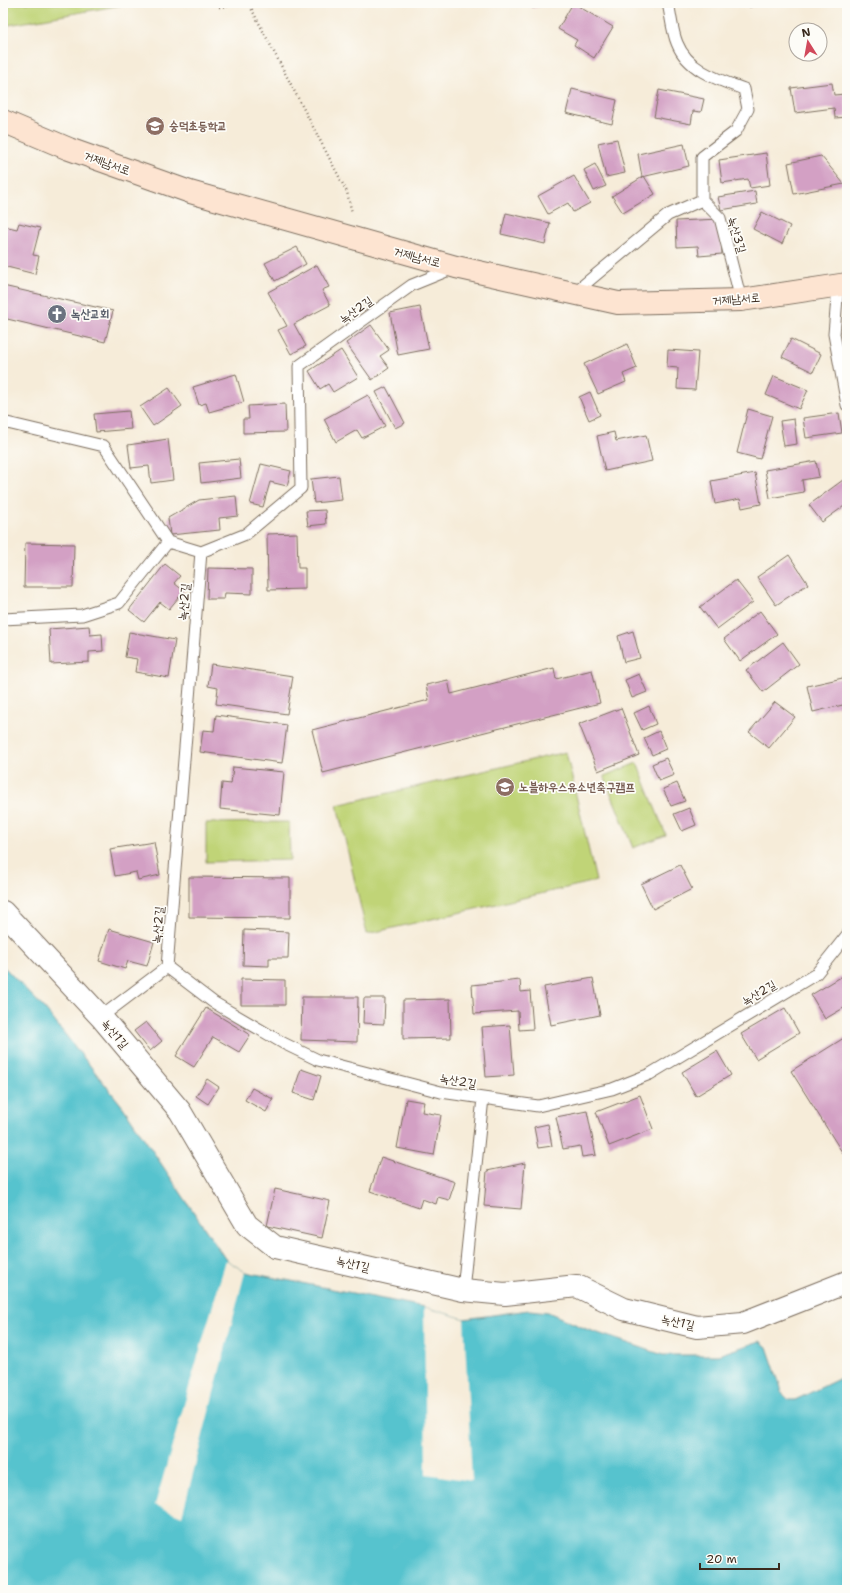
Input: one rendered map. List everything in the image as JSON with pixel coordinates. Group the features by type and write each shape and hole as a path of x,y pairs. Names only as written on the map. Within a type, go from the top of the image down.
{"main road":[{"name":"거제남서로","path":"3,121 38,137 130,172 190,192 456,267 618,303 741,300 843,285"}],"street":[{"name":"녹산1길","path":"3,912 101,1017 180,1111 247,1225 275,1246 463,1290 505,1294 577,1286 624,1309 697,1327 743,1323 847,1282"}],"lane":[{"path":"573,293 668,214 702,200 702,157 736,131 748,110 744,89 707,76 690,62 677,43 668,3"},
{"name":"녹산3길","path":"702,200 720,218 741,300"},
{"name":"녹산2길","path":"456,267 412,285 299,366 301,488 246,534 201,552 167,967 213,1002 283,1043 318,1060 441,1092 538,1106 612,1089 650,1074 816,974 847,935"},
{"path":"843,285 834,334 847,405"},
{"path":"3,422 104,446 168,542 201,552"},
{"path":"3,618 82,615 119,604 168,542"},
{"path":"101,1017 167,967"},
{"path":"463,1290 483,1098"}],"path":[{"path":"219,7 249,4 347,192 358,240"}],"green space":[{"path":"3,3 133,3 3,26"},
{"path":"566,752 596,881 367,934 337,805"},
{"path":"637,763 666,835 633,848 604,776"},
{"path":"289,822 290,860 206,862 206,823"}],"water":[{"path":"3,966 44,1008 123,1107 226,1260 245,1272 424,1307 464,1319 529,1310 548,1312 586,1329 663,1355 718,1355 760,1341 767,1347 783,1394 789,1400 795,1400 847,1375 847,1590 3,1590"}],"pier":[{"path":"226,1260 245,1272 182,1516 155,1505"},
{"path":"424,1307 464,1319 472,1481 426,1474"}],"building":[{"path":"531,3 554,3 554,4 532,8"},
{"path":"573,3 613,27 594,58 574,45 577,40 558,29"},
{"path":"749,3 770,3 770,4 749,7"},
{"path":"832,83 834,95 845,94 847,117 835,118 834,108 795,113 791,88"},
{"path":"572,89 617,100 612,124 566,113"},
{"path":"659,90 704,99 701,112 693,111 691,124 654,117"},
{"path":"617,139 625,173 606,177 598,143"},
{"path":"684,144 689,166 642,177 638,154"},
{"path":"766,153 770,185 750,188 748,179 722,183 719,160"},
{"path":"821,156 844,184 794,194 788,163"},
{"path":"595,164 606,186 594,191 584,170"},
{"path":"574,176 590,203 573,212 568,203 548,214 538,196"},
{"path":"644,176 655,194 623,213 612,196"},
{"path":"755,191 757,204 721,210 718,197"},
{"path":"762,212 790,226 782,244 753,229"},
{"path":"506,213 550,223 545,244 501,234"},
{"path":"720,219 722,254 699,256 698,246 677,247 676,221"},
{"path":"19,223 40,228 33,255 39,256 35,274 3,266 4,226 17,229"},
{"path":"297,247 306,264 275,281 265,263"},
{"path":"317,265 329,287 322,290 330,305 294,324 306,346 291,354 278,330 287,326 268,292"},
{"name":"녹산교회","path":"3,286 113,311 105,342 3,318"},
{"path":"420,307 429,349 398,355 390,313"},
{"path":"371,325 389,350 380,356 389,368 372,380 346,343"},
{"path":"791,339 821,354 813,372 782,357"},
{"path":"627,344 637,368 623,374 626,382 598,394 584,364"},
{"path":"341,350 358,377 333,392 328,384 320,389 309,371"},
{"path":"668,350 698,352 695,390 677,389 678,368 667,367"},
{"path":"236,374 244,402 209,412 206,403 199,405 193,387"},
{"path":"774,376 808,390 799,409 766,395"},
{"path":"386,387 405,423 395,428 376,392"},
{"path":"169,388 182,406 153,426 140,407"},
{"path":"590,392 600,415 589,420 579,397"},
{"path":"368,395 385,426 362,438 357,430 336,442 324,419"},
{"path":"285,404 286,432 243,433 243,419 249,419 248,406"},
{"path":"748,409 772,416 760,459 737,453"},
{"path":"129,411 131,429 96,432 94,414"},
{"path":"839,413 842,433 806,438 803,418"},
{"path":"794,419 797,444 784,446 780,421"},
{"path":"614,432 616,441 646,435 652,461 605,471 597,436"},
{"path":"168,439 173,480 151,483 149,466 131,468 128,445"},
{"path":"239,459 241,478 201,483 199,463"},
{"path":"816,461 819,477 802,480 804,492 770,498 765,470"},
{"path":"261,464 291,471 287,486 270,482 263,507 250,504"},
{"path":"755,473 761,504 742,508 740,499 715,504 711,481"},
{"path":"339,476 342,500 314,503 311,479"},
{"path":"847,477 847,504 822,522 809,505"},
{"path":"236,496 238,516 219,518 220,530 170,535 168,518 199,500"},
{"path":"325,510 326,524 308,526 306,511"},
{"path":"297,533 298,568 305,568 305,589 268,590 267,534"},
{"path":"25,543 74,544 73,587 24,587"},
{"path":"789,555 808,584 776,605 757,577"},
{"path":"165,564 180,576 174,583 184,591 169,609 160,602 144,622 129,610"},
{"path":"208,568 252,569 252,594 225,593 224,599 207,599"},
{"path":"736,580 753,602 717,629 700,607"},
{"path":"760,611 777,634 740,661 724,639"},
{"path":"89,626 90,635 102,634 103,651 89,652 89,662 51,664 49,629"},
{"path":"633,631 640,658 624,662 618,636"},
{"path":"129,632 175,640 169,678 135,672 137,659 125,657"},
{"path":"783,642 799,664 763,692 746,670"},
{"path":"211,664 293,676 287,714 216,704 218,688 208,686"},
{"path":"554,668 556,679 592,670 600,703 323,773 312,730 429,700 426,685 448,680 451,694"},
{"path":"639,674 647,692 632,698 625,680"},
{"path":"847,677 847,704 813,712 807,686"},
{"path":"775,702 795,717 769,748 749,732"},
{"path":"649,706 656,724 642,730 634,713"},
{"path":"621,708 639,755 598,771 579,724"},
{"path":"216,715 287,725 282,763 200,752 203,730 214,731"},
{"path":"659,731 666,749 652,755 644,738"},
{"path":"666,758 674,775 659,781 652,764"},
{"path":"233,767 284,772 280,815 220,809 222,783 231,784"},
{"path":"677,783 685,801 671,806 663,789"},
{"path":"689,808 696,825 682,831 674,814"},
{"path":"154,842 160,875 138,880 136,872 115,876 110,849"},
{"path":"680,865 692,889 653,909 641,884"},
{"path":"189,877 290,878 290,918 189,917"},
{"path":"109,929 154,942 147,966 128,961 125,969 99,961"},
{"path":"244,930 289,932 288,958 269,958 269,966 243,965"},
{"path":"846,974 847,1006 825,1019 811,995"},
{"path":"593,978 600,1015 551,1025 544,987"},
{"path":"241,979 285,980 285,1005 241,1005"},
{"path":"520,980 521,992 530,991 533,1029 519,1030 518,1011 474,1014 472,985"},
{"path":"302,997 358,997 357,1042 301,1040"},
{"path":"364,998 385,998 384,1024 363,1023"},
{"path":"450,999 451,1038 403,1039 403,1000"},
{"path":"206,1008 250,1035 239,1052 213,1037 194,1067 176,1056"},
{"path":"785,1008 799,1033 756,1059 741,1034"},
{"path":"146,1022 162,1041 150,1051 134,1031"},
{"path":"510,1025 514,1075 486,1077 482,1027"},
{"path":"847,1036 847,1160 791,1071"},
{"path":"717,1051 731,1075 696,1096 682,1072"},
{"path":"301,1069 321,1076 314,1100 293,1093"},
{"path":"207,1079 219,1087 208,1104 196,1096"},
{"path":"252,1088 273,1099 266,1112 245,1100"},
{"path":"640,1095 653,1129 609,1146 596,1112"},
{"path":"406,1099 424,1102 422,1112 441,1115 434,1155 397,1148"},
{"path":"587,1111 596,1155 582,1157 580,1146 563,1149 556,1117"},
{"path":"548,1124 552,1146 538,1148 534,1127"},
{"path":"381,1157 455,1182 449,1200 438,1197 436,1204 422,1199 419,1208 370,1191"},
{"path":"525,1163 521,1209 484,1206 487,1171"},
{"path":"275,1189 330,1201 322,1238 267,1226"}],"place":[{"name":"숭덕초등학교","path":"155,126"},
{"name":"녹산교회","path":"57,314"},
{"name":"노블하우스유소년축구캠프","path":"505,787"}]}
